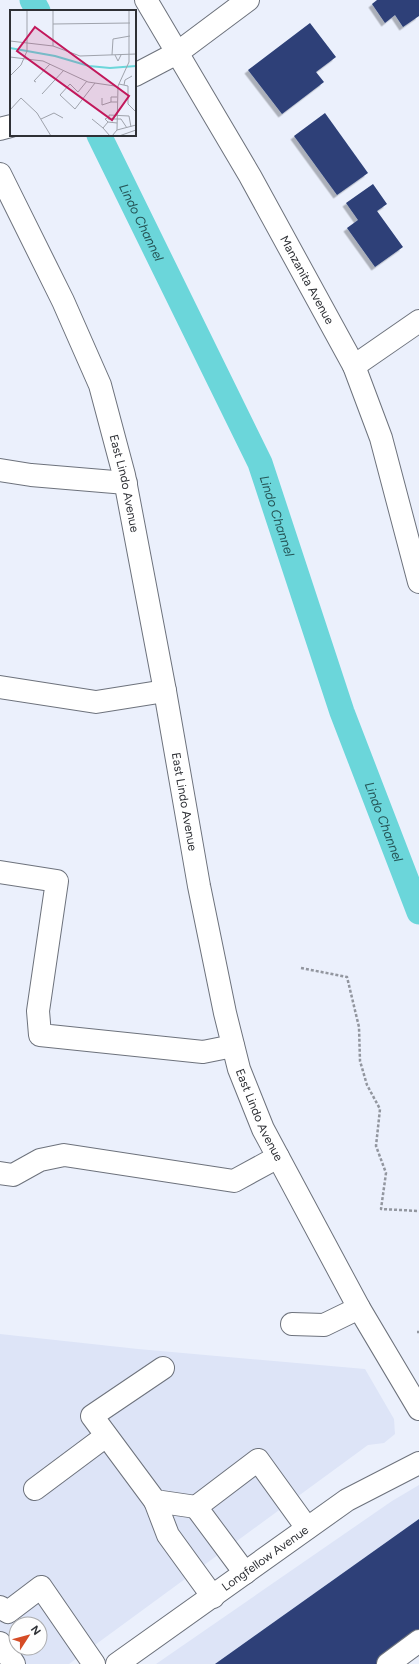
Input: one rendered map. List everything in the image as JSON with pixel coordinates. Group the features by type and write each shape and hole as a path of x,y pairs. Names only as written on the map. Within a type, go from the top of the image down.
{"street":[{"name":"Manzanita Avenue","path":"146,0 250,176 354,366 381,438 419,582"},
{"path":"142,72 177,53 248,0"},
{"path":"0,129 10,126"},
{"name":"East Lindo Avenue","path":"0,174 63,301 100,385 126,483 166,691 199,886 239,1069 260,1122 278,1157 359,1308 419,1409"},
{"path":"354,366 419,321"},
{"path":"0,470 31,475 126,483"},
{"path":"0,687 96,702 166,691"},
{"path":"0,872 57,881 38,1011 40,1035 202,1052 233,1046"},
{"path":"0,1172 14,1175 40,1160 64,1155 234,1181 278,1157"},
{"path":"292,1324 324,1325 359,1308"},
{"path":"163,1368 92,1416 155,1501 168,1535 213,1597"},
{"path":"36,1489 106,1436"},
{"path":"155,1501 196,1507 258,1460 307,1528"},
{"name":"Longfellow Avenue","path":"117,1664 347,1500 419,1463"},
{"path":"196,1507 244,1573"},
{"path":"0,1607 8,1612 41,1587 94,1664"},
{"path":"388,1664 419,1641"},
{"path":"0,1643 14,1664"}],"path":[{"path":"300,968 347,977 359,1027 360,1061 367,1086 380,1109 376,1146 386,1173 381,1209 419,1211"}],"shaded area":[{"path":"0,1334 138,1349 365,1369 394,1419 395,1434 384,1443 368,1445 69,1664 0,1664"},
{"path":"419,1485 419,1651 401,1664 156,1664 392,1501"}],"building":[{"path":"377,0 419,0 419,16 403,27 395,15 385,23 372,4"},
{"path":"310,23 336,57 316,72 324,82 282,114 248,70"},
{"path":"325,113 368,173 337,195 294,136"},
{"path":"373,184 387,204 377,211 403,247 375,267 347,228 358,220 346,203"},
{"path":"419,1519 419,1634 378,1664 215,1664"}],"waterway":[{"name":"Lindo Channel","path":"32,0 37,10"},
{"name":"Lindo Channel","path":"99,136 260,463 342,712 419,912"}]}
